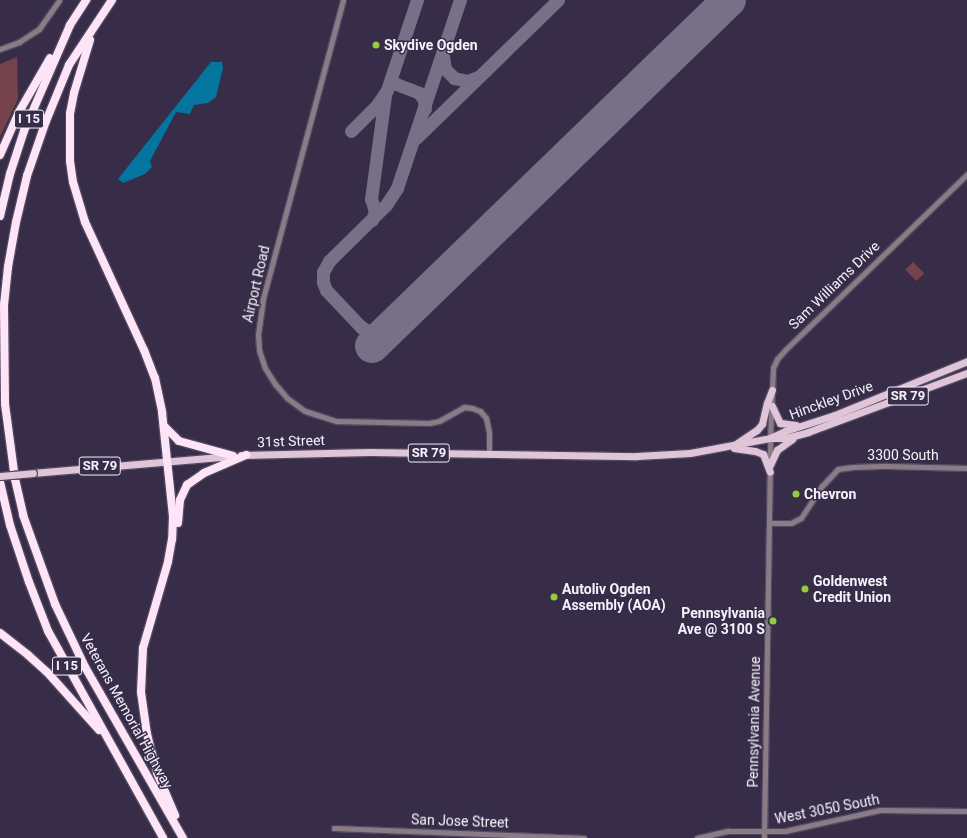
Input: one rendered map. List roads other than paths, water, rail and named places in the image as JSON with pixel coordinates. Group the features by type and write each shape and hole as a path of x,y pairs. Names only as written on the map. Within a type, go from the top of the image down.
{"highway":[{"name":"I 15","path":"0,216 10,174 24,131 70,25 86,0"},
{"name":"Veterans Memorial Highway","path":"112,0 69,65 46,121 27,176 8,267 4,305 5,404 15,479 22,508 55,604 85,667 184,838"},
{"path":"0,155 19,112 70,25"},
{"path":"93,29 74,93 70,114 70,154 73,182 85,222 128,313 155,378 163,426 173,516 172,540 168,562 143,648 141,692 147,734 153,760 184,838"},
{"path":"163,426 179,441 233,456"},
{"path":"168,562 175,550 180,500 187,485 204,473 246,455"},
{"name":"I 15","path":"0,482 10,525 29,582 48,630 163,838"},
{"path":"0,633 47,672 110,743"}],"main road":[{"name":"Hinckley Drive","path":"770,438 800,426 835,415 967,360"},
{"name":"Hinckley Drive","path":"584,455 663,455 732,446 770,438 796,436 967,373"},
{"path":"732,446 757,430 762,424 772,390"},
{"path":"772,406 780,423 800,426"},
{"path":"770,469 777,450 796,436"},
{"path":"732,446 762,454 770,469"},
{"name":"31st Street","path":"0,476 167,460 246,455 370,452 584,455"}],"street":[{"path":"0,49 20,42 39,29 59,0"},
{"name":"Airport Road","path":"343,0 263,299 258,334 259,350 265,368 275,384 287,398 305,411 336,421 429,423 439,421 464,408 472,408 480,411 486,418 489,432 489,453"},
{"name":"Sam Williams Drive","path":"770,438 773,368 777,358 844,291 967,174"},
{"name":"Pennsylvania Avenue","path":"764,835 770,523 770,438"},
{"name":"3300 South","path":"770,523 791,523 801,518 822,486 838,470 852,467 887,466 967,468"},
{"name":"West 3050 South","path":"764,835 785,832 880,810 967,811"},
{"name":"San Jose Street","path":"334,828 584,838"},
{"path":"697,838 728,832 764,835"}],"water":[{"path":"211,62 222,62 223,68 216,97 208,103 194,105 190,114 176,112 150,161 152,167 145,174 123,183 118,179"}],"place":[{"name":"Skydive Ogden","path":"376,45"},
{"name":"Chevron","path":"796,494"},
{"name":"Goldenwest Credit Union","path":"805,589"},
{"name":"Autoliv Ogden Assembly (AOA)","path":"554,597"},
{"name":"Pennsylvania Ave @ 3100 S","path":"773,621"}]}
